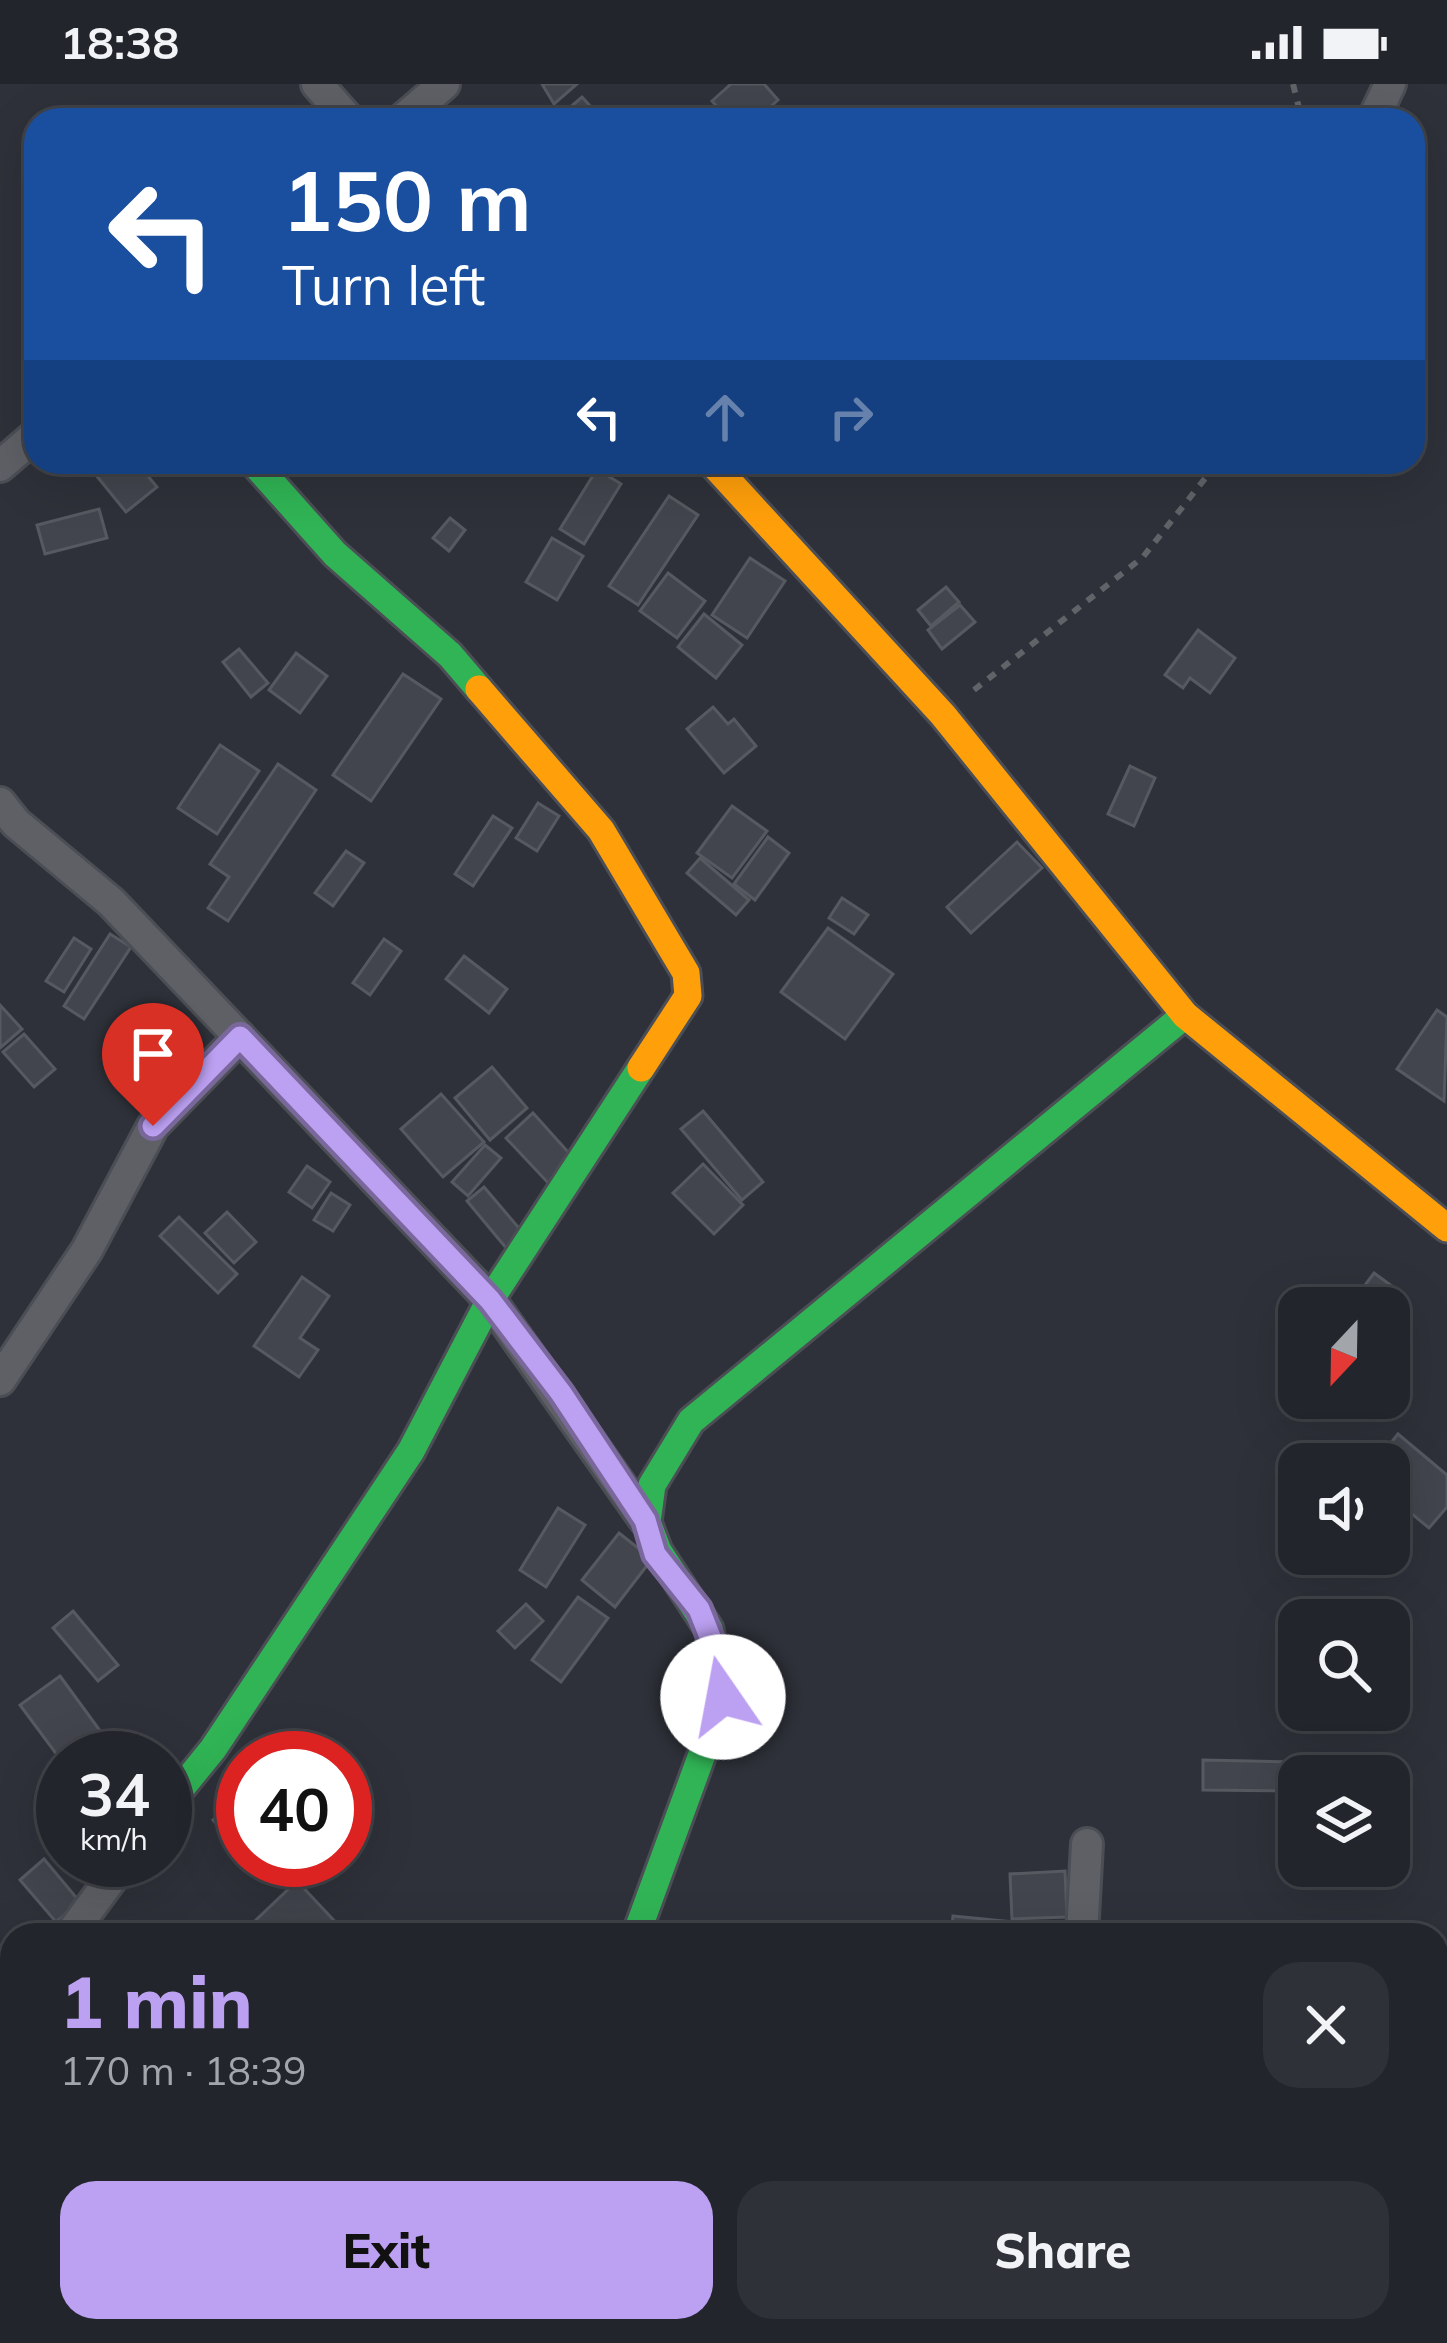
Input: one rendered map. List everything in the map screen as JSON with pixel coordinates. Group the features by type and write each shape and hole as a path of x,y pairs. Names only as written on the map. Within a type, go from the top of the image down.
{"street":[{"path":"317,84 338,108"},
{"path":"416,108 444,84"},
{"path":"0,466 24,445"},
{"path":"192,1775 411,1451 490,1300 688,996 686,973 601,830 450,655 335,554 265,474"},
{"path":"722,474 943,715 1185,1015 1447,1228"},
{"path":"0,803 16,823 112,902 490,1300 645,1520 655,1554 699,1609 720,1662 723,1697 640,1923"},
{"path":"645,1520 652,1485 691,1420 1185,1015"},
{"path":"0,1381 87,1250 153,1126 240,1037"},
{"path":"1083,1923 1087,1844"},
{"path":"79,1923 105,1887"}],"path":[{"path":"943,715 1143,557 1209,474"}],"building":[{"path":"542,84 577,84 554,104"},
{"path":"731,84 764,84 778,100 769,108 718,108 712,101"},
{"path":"582,97 592,108 569,108"},
{"path":"95,474 148,474 157,487 126,512"},
{"path":"594,474 605,474 621,484 584,544 560,529"},
{"path":"669,496 698,515 638,605 609,586"},
{"path":"99,509 107,538 45,554 37,525"},
{"path":"450,518 465,530 449,551 433,538"},
{"path":"552,538 583,556 557,600 526,582"},
{"path":"750,558 785,581 747,638 712,615"},
{"path":"668,573 705,601 677,638 640,611"},
{"path":"946,587 959,602 931,626 918,610"},
{"path":"960,605 975,622 942,649 928,630"},
{"path":"704,614 742,645 716,678 678,647"},
{"path":"1198,630 1235,658 1210,693 1190,678 1183,688 1165,675"},
{"path":"239,649 268,683 251,697 223,662"},
{"path":"296,653 327,676 300,713 269,690"},
{"path":"403,674 441,699 371,801 333,775"},
{"path":"713,707 728,724 734,719 756,746 724,773 687,729"},
{"path":"220,745 259,771 217,834 178,808"},
{"path":"278,764 316,790 228,921 208,908 229,877 210,864"},
{"path":"1130,766 1155,778 1134,826 1108,814"},
{"path":"538,803 559,816 537,851 516,838"},
{"path":"732,806 767,831 732,878 697,853"},
{"path":"493,816 512,828 473,886 455,874"},
{"path":"768,837 789,853 755,900 734,884"},
{"path":"1017,842 1042,868 971,933 947,907"},
{"path":"346,851 364,863 333,906 315,893"},
{"path":"700,858 749,900 736,915 687,873"},
{"path":"842,898 868,915 854,934 829,918"},
{"path":"828,928 893,974 845,1039 781,992"},
{"path":"110,934 131,947 84,1019 64,1006"},
{"path":"74,938 91,949 64,992 46,981"},
{"path":"384,939 401,951 370,995 353,983"},
{"path":"464,956 507,989 489,1013 446,979"},
{"path":"0,1005 22,1029 0,1048"},
{"path":"1437,1010 1447,1017 1444,1101 1397,1069"},
{"path":"24,1034 55,1069 34,1087 3,1052"},
{"path":"492,1067 527,1108 490,1140 455,1098"},
{"path":"441,1094 484,1142 443,1177 401,1129"},
{"path":"703,1111 763,1182 742,1200 681,1129"},
{"path":"533,1113 577,1162 551,1186 506,1138"},
{"path":"485,1145 501,1158 468,1196 452,1182"},
{"path":"703,1164 743,1205 714,1234 673,1193"},
{"path":"307,1166 330,1182 312,1208 289,1192"},
{"path":"484,1187 524,1234 507,1249 467,1201"},
{"path":"331,1193 350,1205 333,1231 314,1220"},
{"path":"227,1212 256,1242 234,1263 205,1233"},
{"path":"179,1217 237,1274 218,1293 160,1236"},
{"path":"1374,1273 1393,1287 1364,1287"},
{"path":"302,1277 329,1296 300,1338 318,1350 299,1377 254,1346"},
{"path":"1410,1444 1447,1475 1447,1507 1429,1528 1410,1512"},
{"path":"558,1508 585,1525 546,1587 520,1570"},
{"path":"619,1533 652,1559 615,1607 582,1580"},
{"path":"578,1597 608,1618 561,1682 532,1660"},
{"path":"526,1604 543,1621 515,1648 498,1631"},
{"path":"73,1611 118,1665 98,1681 53,1628"},
{"path":"60,1676 100,1731 39,1731 20,1705"},
{"path":"1203,1760 1278,1762 1278,1791 1203,1790"},
{"path":"36,1866 36,1887 67,1887 80,1902 56,1922 20,1880"},
{"path":"1065,1871 1067,1917 1012,1919 1010,1874"},
{"path":"291,1887 303,1887 336,1923 256,1920"},
{"path":"953,1916 1015,1922 1015,1923 952,1923"}],"traffic: fast":[{"path":"264,474 335,554 450,655 479,689"},
{"path":"640,1923 723,1697 709,1629 658,1551 647,1522 652,1485 691,1421 1185,1015"},
{"path":"192,1775 411,1451 490,1300 641,1068"}],"traffic: slow":[{"path":"722,474 943,715 1185,1015 1447,1228"},
{"path":"479,689 601,830 686,973 688,996 641,1068"}],"route":[{"path":"153,1126 240,1037 490,1300 561,1393 645,1520 655,1554 699,1609 720,1662 723,1697"}]}
